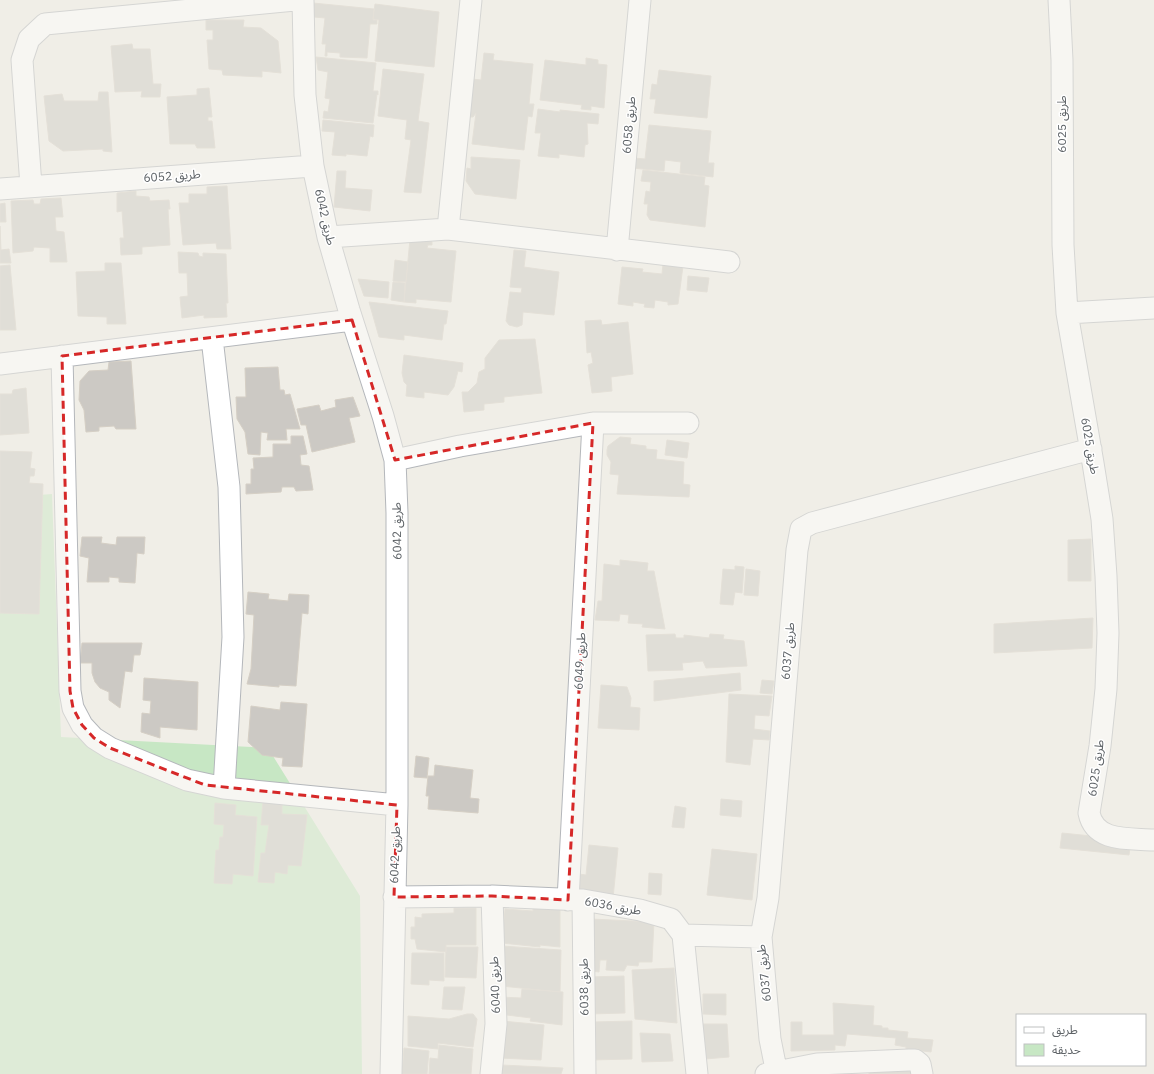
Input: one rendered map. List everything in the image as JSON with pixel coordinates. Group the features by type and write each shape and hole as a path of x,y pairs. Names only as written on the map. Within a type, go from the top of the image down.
{"street":[{"path":"31,186 22,60 29,39 46,24 295,0"},
{"name":"طريق 6042","path":"303,0 305,95 313,166 328,237 395,460 397,513 397,805 391,1074"},
{"path":"448,228 471,0"},
{"name":"طريق 6058","path":"617,250 640,0"},
{"name":"طريق 6025","path":"1059,0 1062,60 1063,245 1067,313 1102,519 1106,576 1108,633 1106,689 1100,746 1089,813 1091,822 1096,829 1103,834 1154,840"},
{"name":"طريق 6052","path":"0,189 313,166"},
{"path":"328,237 448,228 617,250 729,262"},
{"path":"1067,313 1154,308"},
{"path":"0,364 352,320"},
{"path":"212,338 229,487 233,637 224,788"},
{"path":"62,356 70,691 73,708 82,725 90,734 110,748 187,780 224,788 397,805"},
{"path":"395,460 460,446 593,423 688,423"},
{"name":"طريق 6049","path":"575,900 593,423"},
{"name":"طريق 6037","path":"773,1073 760,937 768,898 796,558 801,529 812,523 1091,449"},
{"name":"طريق 6036","path":"394,897 492,896 575,900 640,910 671,919 683,935"},
{"name":"طريق 6040","path":"491,1074 496,1024 492,896"},
{"name":"طريق 6038","path":"575,900 585,1074"},
{"path":"697,1074 683,935 760,937"},
{"path":"773,1073 817,1064 864,1068 915,1060 920,1064 922,1074"}],"highlighted area":[{"path":"352,320 395,460 593,423 568,900 492,896 394,897 397,805 205,785 110,748 94,738 82,725 73,708 70,691 62,356"}],"green space":[{"path":"52,494 61,737 268,748 360,896 362,1074 0,1074 0,498"}],"building":[{"path":"313,3 374,9 373,20 377,20 377,24 370,24 367,58 340,57 340,53 327,52 327,56 325,56 326,44 322,44 325,18 314,17"},
{"path":"375,4 439,12 434,67 375,61 379,20 373,19"},
{"path":"206,20 244,20 243,27 261,28 278,41 281,73 262,71 262,77 223,75 222,70 209,69 207,40 213,40 213,30 206,30"},
{"path":"132,44 133,49 150,49 153,84 161,84 160,97 141,97 142,91 115,92 111,46"},
{"path":"484,53 494,54 493,60 533,64 529,104 534,104 532,117 528,116 524,150 472,144 476,113 473,117 470,117 472,79 481,80"},
{"path":"316,57 376,63 373,91 378,91 378,95 377,94 373,123 323,118 324,111 328,112 330,99 325,98 328,72 318,70"},
{"path":"586,58 598,60 598,64 607,65 604,108 591,106 591,110 581,109 582,105 540,100 545,60 586,65"},
{"path":"383,69 424,74 418,121 429,123 421,193 404,192 411,140 405,139 407,120 378,116"},
{"path":"659,70 711,76 707,118 654,113 656,99 650,99 652,84 657,85"},
{"path":"209,88 212,117 208,117 208,121 212,121 215,148 197,148 195,144 170,144 167,97 197,95 197,89"},
{"path":"99,92 108,92 112,152 103,151 103,149 63,151 49,141 44,96 62,94 64,101 98,101"},
{"path":"538,109 599,114 598,124 587,123 588,144 585,145 584,157 559,154 559,158 538,156 541,133 535,133"},
{"path":"323,120 374,125 373,137 370,136 367,156 346,154 346,156 332,155 335,132 322,131"},
{"path":"649,125 711,131 708,163 714,163 713,177 680,173 681,162 665,160 664,171 632,168 634,158 645,159"},
{"path":"471,157 520,160 516,199 475,194 466,181 467,168 471,169"},
{"path":"643,170 705,177 704,185 709,186 705,227 650,220 647,215 648,204 644,204 646,191 650,192 651,182 641,181"},
{"path":"337,171 346,171 345,188 372,190 370,211 334,207"},
{"path":"227,186 231,249 217,249 216,243 183,245 179,203 189,203 189,194 207,194 207,187"},
{"path":"136,191 136,196 149,197 150,201 169,200 170,245 142,247 142,254 121,255 120,238 124,238 122,211 117,212 117,193"},
{"path":"61,198 63,217 55,217 56,231 64,232 67,262 50,262 50,248 34,247 33,251 13,253 11,201 33,200 34,204 40,204 41,199"},
{"path":"5,203 6,222 0,222 0,204"},
{"path":"0,226 1,250 9,249 11,263 0,263"},
{"path":"410,239 432,242 432,245 428,245 427,248 456,251 451,302 416,299 416,303 404,302"},
{"path":"514,250 526,251 524,267 559,272 554,315 523,312 522,325 517,327 509,325 506,321 510,292 521,293 522,288 510,287"},
{"path":"178,252 198,253 199,256 203,257 203,253 226,254 228,303 226,303 227,317 204,318 204,315 182,318 180,297 188,296 187,273 179,273"},
{"path":"395,260 408,262 406,282 393,281"},
{"path":"105,263 121,263 126,324 107,324 107,317 78,316 76,272 105,271"},
{"path":"663,264 683,266 678,304 668,305 668,302 655,300 654,308 644,307 645,304 633,302 633,306 618,304 622,267 643,269 642,272 662,274"},
{"path":"10,265 16,330 0,330 0,266"},
{"path":"688,276 709,278 707,292 687,290"},
{"path":"358,279 389,282 388,298 364,296"},
{"path":"393,282 405,283 404,302 391,300"},
{"path":"369,302 448,311 446,324 444,324 442,340 404,335 404,340 379,337"},
{"path":"601,320 602,325 628,322 633,374 611,377 612,391 592,393 588,365 593,363 591,352 587,353 585,321"},
{"path":"535,339 542,393 504,397 504,402 484,404 484,410 464,412 462,392 468,392 477,383 479,372 485,369 485,358 499,340"},
{"path":"404,355 463,363 462,372 458,371 454,387 448,395 424,392 424,398 406,396 407,385 404,382 402,373"},
{"path":"131,361 136,429 116,429 114,426 99,427 99,431 86,432 84,410 79,400 80,381 89,371 108,370 109,362"},
{"path":"278,367 280,390 284,390 285,395 290,394 300,429 286,429 287,440 267,440 268,433 261,432 260,455 248,454 245,432 237,419 236,397 246,397 245,368"},
{"path":"26,388 29,433 0,435 0,394 12,394 13,390"},
{"path":"353,397 360,416 349,418 355,442 312,452 306,425 301,425 297,409 319,405 321,411 336,407 335,400"},
{"path":"291,436 303,436 307,454 300,455 301,465 309,466 313,490 296,491 294,487 282,487 281,492 246,494 246,484 251,484 251,469 254,469 253,458 273,457 273,444 291,444"},
{"path":"620,437 631,438 630,444 646,446 646,449 657,450 656,459 684,462 683,484 690,485 689,497 617,494 619,475 610,474 611,462 607,455 607,450 608,446"},
{"path":"667,440 689,443 687,458 665,455"},
{"path":"0,451 32,452 30,468 35,469 34,476 30,476 29,483 43,484 39,614 0,613"},
{"path":"82,537 102,537 101,543 116,545 117,537 145,537 144,554 137,553 135,583 119,582 119,578 109,577 109,582 87,582 89,558 80,556"},
{"path":"1091,539 1091,581 1068,581 1068,540"},
{"path":"620,560 648,563 647,571 654,571 665,629 642,627 643,624 628,623 629,615 620,614 619,621 595,620 598,601 602,601 604,564 620,566"},
{"path":"735,566 744,567 742,593 735,592 733,605 720,604 723,569 735,570"},
{"path":"746,569 760,571 758,596 744,595"},
{"path":"248,592 269,594 268,599 288,601 289,594 309,595 308,614 302,613 296,686 279,685 279,687 247,684 251,669 254,615 246,614"},
{"path":"1093,618 1092,648 994,653 994,624"},
{"path":"675,634 676,638 684,638 684,635 709,638 710,634 724,635 723,639 744,641 747,666 706,668 703,661 682,663 683,670 648,671 646,635"},
{"path":"82,643 142,643 140,655 134,655 132,672 125,671 120,708 109,700 109,692 100,688 95,682 92,673 92,663 80,663"},
{"path":"740,673 741,690 654,701 654,681"},
{"path":"144,678 198,682 197,730 160,727 160,738 141,732 142,713 150,714 151,701 143,700"},
{"path":"762,680 774,681 772,694 760,693"},
{"path":"601,685 627,687 631,698 630,707 640,708 639,730 598,728"},
{"path":"729,694 772,696 769,716 755,715 754,729 770,731 769,740 753,739 750,765 726,762"},
{"path":"281,702 307,704 302,767 282,766 283,758 262,755 248,742 251,706 280,710"},
{"path":"416,756 429,758 427,778 414,777"},
{"path":"435,765 473,770 470,798 479,799 478,813 428,809 429,796 426,796 428,776 434,776"},
{"path":"721,799 742,801 741,817 720,815"},
{"path":"263,802 282,804 282,814 307,815 301,866 288,865 287,874 275,872 274,883 258,882 261,853 265,853 269,825 261,825"},
{"path":"215,803 236,805 235,815 257,817 253,876 233,874 232,884 214,883 216,850 219,850 220,837 223,837 224,825 214,824"},
{"path":"675,806 686,808 684,828 672,827"},
{"path":"1062,833 1131,840 1129,855 1060,848"},
{"path":"589,845 618,848 613,898 576,895 579,874 586,875"},
{"path":"712,849 757,854 752,900 707,895"},
{"path":"649,873 662,874 661,895 648,894"},
{"path":"533,904 560,907 560,947 540,945 540,947 502,943 505,909 533,911"},
{"path":"454,908 476,908 476,945 446,945 446,952 417,949 415,939 411,939 411,927 415,927 415,917 422,918 422,914 454,913"},
{"path":"591,919 654,922 652,962 639,962 638,966 627,965 624,971 606,970 607,960 600,960 599,972 591,971"},
{"path":"502,946 561,950 560,992 501,986"},
{"path":"446,947 478,947 476,978 445,977"},
{"path":"412,953 444,953 444,981 429,980 429,985 411,984"},
{"path":"674,968 677,1023 635,1019 632,970"},
{"path":"624,976 625,1013 590,1014 588,977"},
{"path":"444,987 465,987 462,1010 442,1009"},
{"path":"522,989 563,992 562,1025 530,1021 531,1018 499,1014 501,997 521,998"},
{"path":"703,994 726,994 726,1015 703,1014"},
{"path":"833,1003 874,1006 873,1025 888,1028 888,1030 908,1032 907,1038 933,1040 931,1052 906,1049 906,1047 895,1045 896,1038 847,1034 845,1046 835,1045 835,1050 791,1051 791,1022 802,1022 802,1035 834,1035"},
{"path":"467,1014 473,1014 477,1019 473,1047 438,1043 438,1049 408,1046 408,1016 449,1019"},
{"path":"502,1021 544,1025 541,1060 500,1058"},
{"path":"632,1021 632,1059 591,1060 593,1022"},
{"path":"701,1024 727,1024 729,1057 705,1059"},
{"path":"640,1033 670,1034 673,1061 642,1062"},
{"path":"439,1045 473,1049 471,1074 429,1074 430,1058 438,1059"},
{"path":"404,1048 429,1051 427,1074 402,1074"},
{"path":"502,1065 563,1068 561,1074 501,1074"},
{"path":"914,1066 915,1074 869,1074 869,1067"}]}
